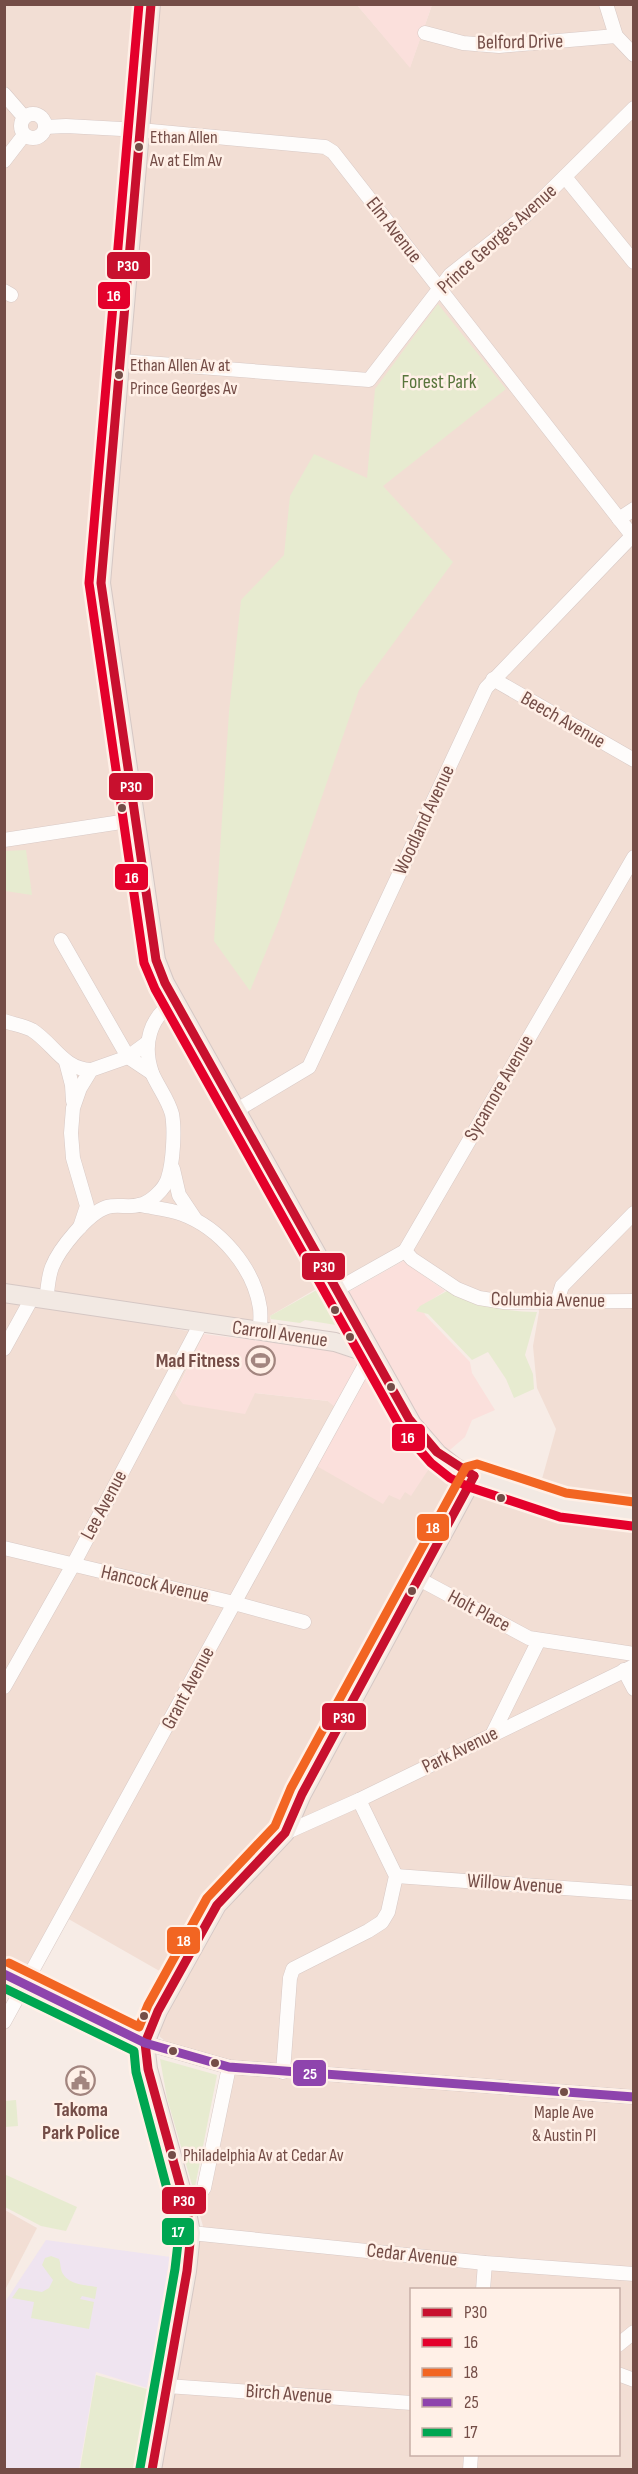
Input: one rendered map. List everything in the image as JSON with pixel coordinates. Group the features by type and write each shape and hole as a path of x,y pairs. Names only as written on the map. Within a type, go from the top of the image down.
{"main road":[{"path":"151,4 101,584 156,960 165,983 412,1424 438,1454 456,1468 474,1476 563,1505 633,1514"},
{"name":"Carroll Avenue","path":"4,1293 334,1342 371,1354"},
{"path":"152,2469 191,2233 148,2069 145,2043 158,2010 217,1905 285,1833 302,1794 474,1476"}],"street":[{"path":"606,4 616,36 633,55"},
{"name":"Belford Drive","path":"425,33 463,43 499,46 616,36"},
{"path":"4,94 24,117"},
{"name":"Prince Georges Avenue","path":"121,361 369,380 450,275 526,215 633,108"},
{"path":"31,114 39,116 45,127 41,135 34,138 24,135 20,126 24,117 31,114"},
{"name":"Elm Avenue","path":"45,127 140,130 325,147 333,152 633,537"},
{"path":"4,161 24,135"},
{"path":"565,177 633,262"},
{"path":"620,519 633,509"},
{"name":"Woodland Avenue","path":"237,1110 309,1067 481,699 493,680 633,537"},
{"name":"Beech Avenue","path":"493,680 633,760"},
{"path":"4,840 134,819"},
{"name":"Sycamore Avenue","path":"405,1251 633,857"},
{"path":"61,940 124,1058 152,1073"},
{"path":"175,1001 162,1010 153,1022 147,1043 152,1073 164,1093 172,1115 172,1164 179,1195 185,1207 198,1222"},
{"path":"4,1021 32,1030 66,1062 82,1070 91,1070 124,1058 147,1043"},
{"path":"66,1062 72,1085 73,1158 87,1206 80,1227"},
{"path":"73,1108 80,1088 91,1070"},
{"path":"140,1205 158,1194 168,1181 172,1164"},
{"path":"82,1184 93,1201 106,1208"},
{"path":"4,1349 39,1298 51,1268 66,1242 80,1227 106,1208 140,1205 181,1214 198,1222 224,1240 240,1262 255,1290 260,1309 260,1332"},
{"path":"557,1302 562,1286 633,1213"},
{"path":"336,1290 405,1251"},
{"name":"Columbia Avenue","path":"405,1251 412,1259 457,1289 478,1298 504,1302 633,1301"},
{"name":"Lee Avenue","path":"4,1687 73,1564 201,1323"},
{"name":"Grant Avenue","path":"4,2022 49,1944 371,1354"},
{"name":"Hancock Avenue","path":"4,1548 304,1622"},
{"name":"Holt Place","path":"419,1579 529,1638 633,1654"},
{"path":"492,1735 539,1640"},
{"path":"629,1668 633,1689"},
{"name":"Park Avenue","path":"285,1833 359,1800 629,1668"},
{"path":"283,2072 290,1978 293,1969 368,1931 382,1922 388,1912 396,1876 359,1800"},
{"name":"Willow Avenue","path":"396,1876 633,1893"},
{"path":"4,1974 145,2043 229,2067 633,2097"},
{"path":"186,2207 194,2202 204,2188 229,2067"},
{"name":"Cedar Avenue","path":"191,2233 485,2263 633,2274"},
{"path":"483,2288 485,2263"},
{"path":"620,2343 633,2332"},
{"name":"Birch Avenue","path":"167,2386 410,2403"}],"shaded area":[{"path":"5,5 142,5 101,516 151,962 326,1283 270,1316 271,1323 165,1310 5,1285"},
{"path":"157,5 357,5 410,67 432,5 633,5 633,1508 538,1493 556,1429 537,1388 533,1346 539,1312 537,1296 477,1292 449,1277 416,1253 401,1247 338,1281 164,969 106,586"},
{"path":"357,5 432,5 410,68"},
{"path":"403,1261 445,1291 422,1306 425,1315 470,1362 472,1373 495,1410 472,1420 465,1437 430,1467 411,1496 405,1492 400,1500 389,1495 383,1504 315,1465 342,1413 328,1401 255,1393 245,1414 183,1404 175,1394 204,1334 333,1350 355,1360 377,1346 348,1297 350,1291"},
{"path":"5,1298 204,1334 175,1393 255,1393 328,1401 343,1413 389,1495 405,1492 434,1464 452,1478 457,1491 275,1834 170,1977 58,1913 23,1975 5,1965"},
{"path":"481,1489 492,1489 633,1519 633,2469 156,2470 203,2226 198,2209 210,2186 231,2076 168,2043 160,2037 158,2026 225,1902 281,1842 466,1502"},
{"path":"5,2210 37,2228 5,2290"},
{"path":"46,2240 178,2258 174,2287 154,2390 96,2372 79,2469 5,2470 5,2302"}],"green space":[{"name":"Forest Park","path":"438,304 506,389 383,486 453,562 359,690 279,920 250,991 214,941 229,712 241,600 284,555 290,496 314,454 367,478 375,389"},
{"path":"26,850 32,895 5,891 5,851"},
{"path":"322,1287 339,1318 336,1325 305,1320 300,1323 271,1319 270,1316"},
{"path":"447,1291 490,1307 537,1312 525,1355 533,1374 534,1389 514,1398 506,1379 488,1352 472,1360 428,1314 416,1311 420,1306"},
{"path":"160,2059 217,2075 194,2192 167,2098"},
{"path":"16,2100 18,2126 5,2127 5,2101"},
{"path":"4,2174 77,2207 66,2231 41,2226 5,2207"},
{"path":"51,2256 59,2259 66,2278 78,2284 97,2287 95,2299 82,2296 80,2299 94,2302 89,2329 31,2318 34,2302 12,2298 19,2288 42,2292 49,2288 53,2280 42,2265 45,2258"},
{"path":"96,2375 154,2391 139,2469 80,2469"}],"transit line":[{"name":"16","path":"139,4 89,583 144,963 155,989 402,1430 431,1463 450,1478 469,1487 560,1517 632,1526"},
{"name":"P30","path":"151,4 101,583 156,960 165,983 409,1419 437,1452 474,1476"},
{"name":"18","path":"9,1963 139,2027 148,2005 207,1898 275,1826 291,1788 466,1467 477,1464 566,1493 634,1502"},
{"name":"P30","path":"152,2470 187,2271 191,2233 148,2069 145,2043 158,2011 217,1905 285,1833 302,1794 474,1476"},
{"name":"25","path":"4,1974 145,2043 229,2067 634,2097"},
{"name":"17","path":"4,1988 134,2051 136,2072 179,2234 175,2269 140,2468"}],"place":[{"name":"Ethan Allen Av at Elm Av","path":"139,147"},
{"name":"Ethan Allen Av at Prince Georges Av","path":"119,375"},
{"name":"Mad Fitness","path":"261,1361"},
{"name":"Takoma Park Police","path":"81,2080"},
{"name":"Maple Ave & Austin Pl","path":"564,2092"},
{"name":"Philadelphia Av at Cedar Av","path":"172,2155"}]}
